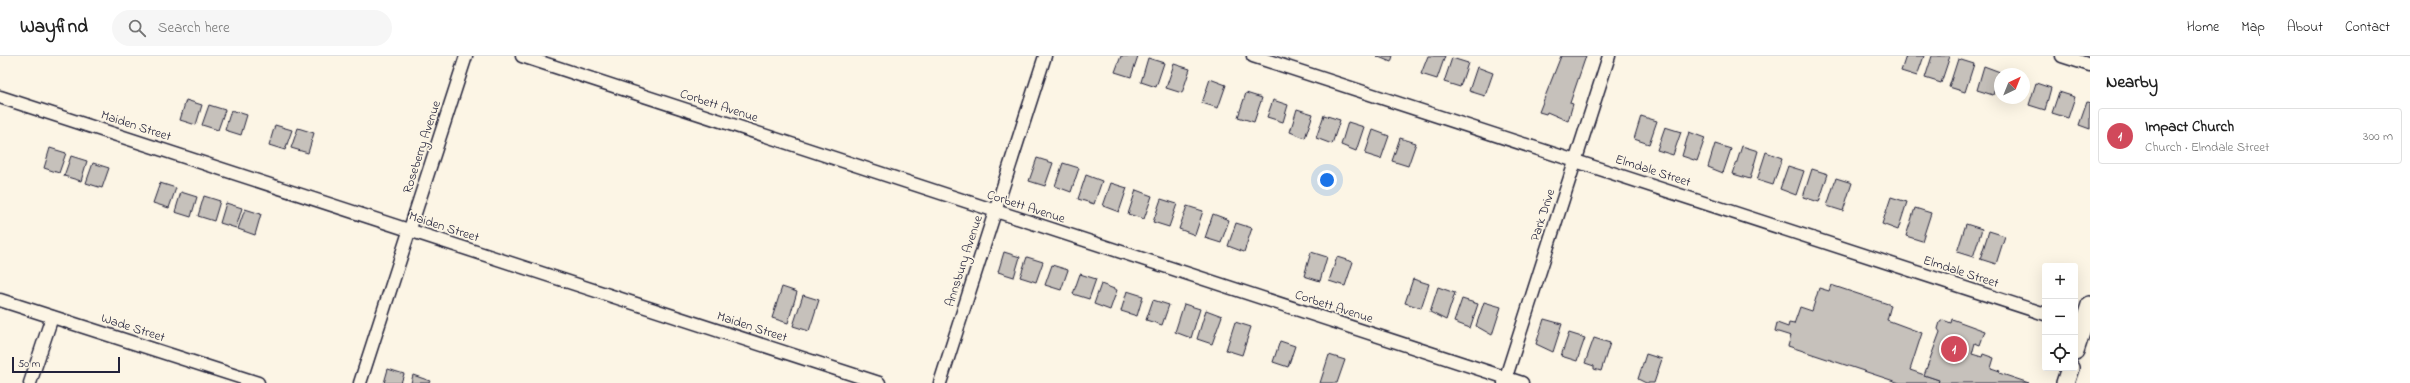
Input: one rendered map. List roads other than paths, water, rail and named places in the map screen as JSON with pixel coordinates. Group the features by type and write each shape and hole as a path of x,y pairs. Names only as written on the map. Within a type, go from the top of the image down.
{"street":[{"name":"Roseberry Avenue","path":"360,383 466,56"},
{"name":"Corbett Avenue","path":"522,56 1505,380 1522,383"},
{"name":"Annsbury Avenue","path":"940,383 1045,56"},
{"name":"Elmdale Street","path":"1253,56 2042,313"},
{"name":"Park Drive","path":"1505,380 1609,56"},
{"path":"2062,56 2090,65"},
{"name":"Maiden Street","path":"0,97 879,383"},
{"name":"Wade Street","path":"0,300 237,380 258,383"},
{"path":"2078,342 2090,305"},
{"path":"30,383 52,317"},
{"path":"2065,383 2069,371"}],"place":[{"name":"Impact Church","path":"1954,349"}]}
